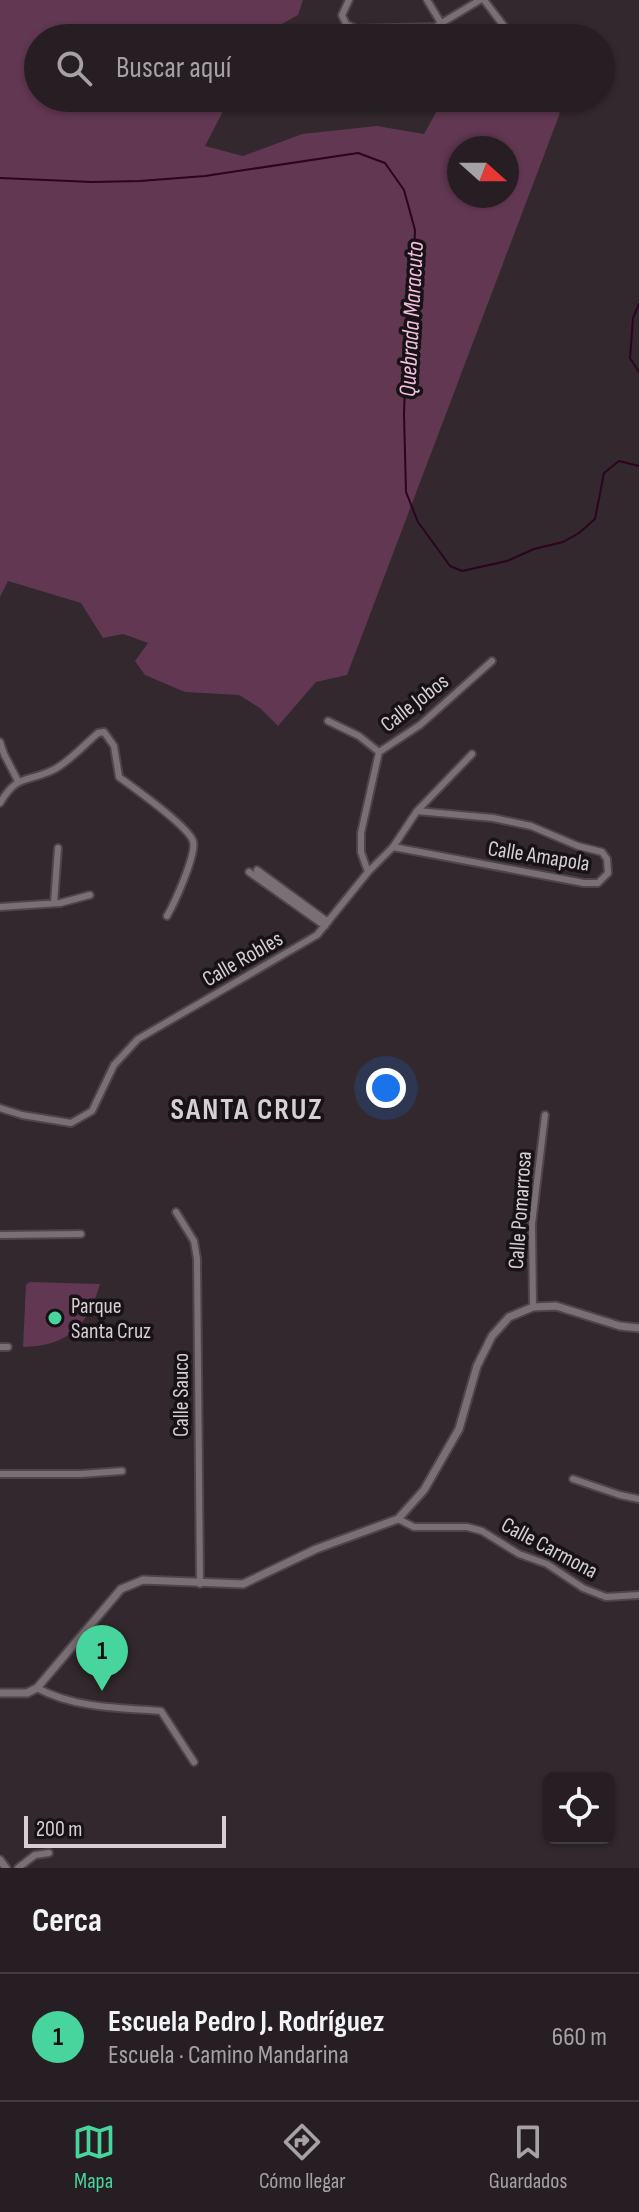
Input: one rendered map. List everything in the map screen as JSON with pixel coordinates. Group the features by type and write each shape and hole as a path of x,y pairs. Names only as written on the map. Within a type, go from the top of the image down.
{"street":[{"path":"346,24 342,15 349,0"},
{"path":"427,0 441,23 482,0 502,24"},
{"name":"Calle Jobos","path":"368,872 361,852 361,833 379,752 420,725 492,661"},
{"path":"328,721 359,736 379,752"},
{"path":"0,803 18,781 53,770 98,733 104,732 114,746 119,777 162,809 193,839 194,849 176,901 167,916"},
{"path":"0,742 18,781"},
{"name":"Calle Robles","path":"0,1108 71,1123 92,1111 114,1065 138,1039 317,935 368,872 393,847 417,811 472,754"},
{"name":"Calle Amapola","path":"393,847 584,883 598,883 608,873 607,859 602,852 578,846 531,826 493,818 417,811"},
{"path":"54,903 58,848"},
{"path":"257,870 326,924"},
{"path":"249,872 326,924"},
{"path":"0,907 54,903 90,895"},
{"name":"Calle Pomarrosa","path":"533,1307 532,1224 545,1115"},
{"name":"Calle Sauco","path":"176,1212 194,1241 197,1259 200,1584"},
{"path":"0,1235 81,1234"},
{"path":"0,1693 27,1693 37,1688 121,1589 143,1580 243,1584 316,1549 398,1519 424,1490 459,1429 477,1366 492,1336 509,1317 533,1307 556,1306 610,1323 639,1328"},
{"path":"0,1474 122,1471"},
{"path":"573,1479 639,1499"},
{"name":"Calle Carmona","path":"398,1519 414,1527 467,1527 482,1531 519,1554 547,1564 583,1588 606,1597 639,1595"},
{"path":"37,1688 56,1698 161,1711 194,1762"},
{"path":"18,1868 35,1855 49,1853"},
{"path":"0,1860 6,1868"}],"shaded area":[{"path":"0,0 303,0 298,15 282,24 24,24 24,112 223,112 205,146 243,156 302,134 377,126 424,134 436,112 560,113 347,675 316,682 278,726 260,708 239,695 185,692 145,675 135,661 148,643 123,634 103,638 81,603 8,581 0,597"},
{"name":"Parque Santa Cruz","path":"30,1282 100,1284 89,1311 74,1331 52,1343 23,1347 26,1285"}],"waterway":[{"name":"Quebrada Maracuto","path":"0,178 140,181 205,176 358,153 385,163 404,190 415,230 407,320 404,414 406,492 418,522 450,566 462,571 507,561 534,549 563,542 595,519 604,473 619,461 639,466"},
{"name":"Quebrada Maracuto","path":"639,304 633,318 630,358 639,372"}],"place":[{"name":"Parque Santa Cruz","path":"55,1318"},
{"name":"Escuela Pedro J. Rodríguez","path":"102,1691"}],"district":[{"name":"SANTA CRUZ","path":"247,1109"}]}
